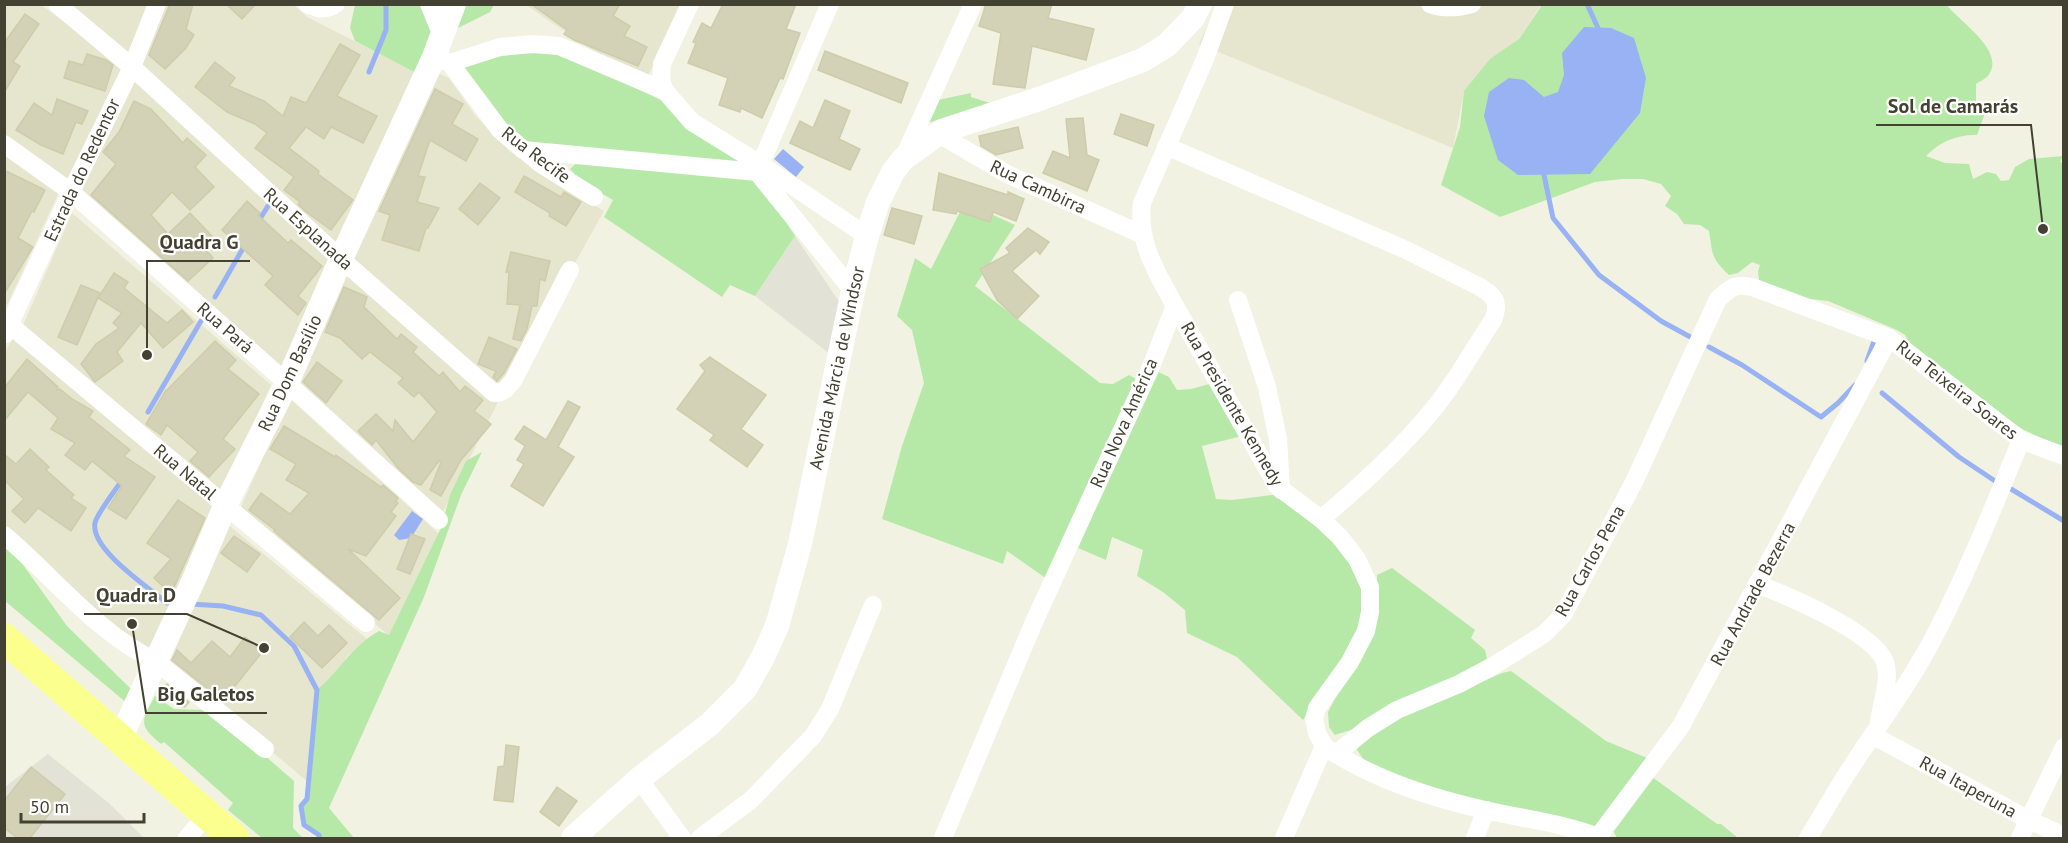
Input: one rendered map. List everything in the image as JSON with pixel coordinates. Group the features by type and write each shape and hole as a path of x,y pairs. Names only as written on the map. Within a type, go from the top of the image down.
{"main road":[{"path":"4,638 234,838"}],"street":[{"name":"Rua Esplanada","path":"57,4 132,67 341,259 494,393 500,393 506,389 514,379 570,270"},
{"name":"Estrada do Redentor","path":"6,326 132,67 157,4"},
{"path":"312,7 326,9 336,4"},
{"name":"Rua Recife","path":"429,4 442,53 500,130 523,150 594,197"},
{"name":"Rua Dom Basílio","path":"120,739 195,577 225,506 287,382 341,259 442,53 454,4"},
{"path":"690,4 662,64 661,80 665,91 692,122 759,168 867,236"},
{"path":"759,168 830,4"},
{"path":"903,159 973,4"},
{"name":"Avenida Márcia de Windsor","path":"573,838 639,779 710,724 745,689 763,657 777,626 800,544 853,291 867,236 878,202 893,172 903,159 937,133 1042,98 1143,60 1167,45 1193,18 1200,4"},
{"path":"1175,306 1148,256 1140,215 1142,203 1205,59 1225,4"},
{"path":"1430,4 1456,8 1472,4"},
{"path":"442,53 533,44 559,46 665,91"},
{"name":"Rua Cambirra","path":"937,133 1006,174 1143,235"},
{"name":"Rua Pará","path":"4,144 70,192 287,382 438,520"},
{"path":"1166,146 1404,249 1480,286 1490,292 1494,298 1497,309 1493,320 1444,396 1399,447 1321,519"},
{"path":"523,150 759,168 853,291"},
{"name":"Rua Teixeira Soares","path":"1718,299 1740,284 1752,286 1889,338 2021,440 2064,456"},
{"name":"Rua Carlos Pena","path":"1330,750 1397,710 1459,684 1493,666 1544,634 1563,615 1634,482 1718,299"},
{"path":"1238,300 1267,387 1278,439 1281,491"},
{"name":"Rua Presidente Kennedy","path":"1175,306 1281,491 1321,519 1340,537 1357,559 1370,587 1370,612 1366,631 1350,662 1317,708 1314,718 1317,733 1330,750"},
{"name":"Rua Nova América","path":"943,838 1057,571 1150,369 1175,306"},
{"name":"Rua Natal","path":"6,326 366,623"},
{"name":"Rua Andrade Bezerra","path":"1599,838 1682,726 1889,338"},
{"path":"1808,838 1933,639 1970,560 2021,440"},
{"path":"4,535 74,603 137,652 156,662 265,749"},
{"path":"1757,584 1784,594 1840,623 1868,642 1882,656 1886,664 1886,681 1876,733"},
{"path":"700,838 751,800 813,736 830,709 873,605"},
{"name":"Rua Itaperuna","path":"1876,733 2028,820 2064,836"},
{"path":"2020,838 2064,747"},
{"path":"1284,838 1330,750 1404,786 1486,810 1549,821 1599,838"},
{"path":"639,779 682,838"},
{"path":"1475,838 1486,810"},
{"path":"187,838 207,814"}],"shaded area":[{"path":"293,4 307,17 417,73 337,250 138,64 162,5"},
{"path":"5,5 41,5 129,69 72,187 5,139"},
{"path":"62,5 154,5 130,63"},
{"path":"526,5 683,5 648,76 619,68"},
{"path":"1216,5 1541,5 1519,39 1464,92 1453,148 1199,44"},
{"path":"434,71 449,78 474,114 509,151 604,211 505,388 501,389 347,259"},
{"path":"133,76 331,260 281,372 78,195"},
{"path":"4,154 59,192 7,305 4,303"},
{"path":"72,213 271,385 223,492 23,325"},
{"path":"795,236 842,306 830,354 755,296"},
{"path":"343,266 498,402 441,516 294,383"},
{"path":"13,338 219,508 151,657 5,529 4,353"},
{"path":"289,398 439,534 389,636 241,507"},
{"path":"226,523 367,639 348,655 334,676 317,690 309,783 166,662"},
{"path":"48,754 110,804 144,838 5,838 5,787"}],"green space":[{"path":"355,5 422,5 437,33 420,75 355,41 350,28"},
{"path":"464,5 494,5 490,12 454,30"},
{"path":"1542,5 1947,5 1987,47 1992,66 1988,76 1976,84 1976,104 1985,113 1977,135 1949,140 1926,156 1945,163 1969,164 1973,179 1987,172 1996,174 2001,181 2009,180 2015,167 2029,159 2063,156 2060,162 2064,164 2063,448 2002,417 1911,345 1905,335 1897,330 1828,301 1803,300 1759,280 1760,265 1752,262 1738,273 1729,275 1713,255 1709,231 1700,225 1684,224 1677,214 1665,206 1671,196 1661,184 1643,179 1595,182 1500,217 1441,185 1460,127 1464,91 1490,59 1519,39"},
{"path":"548,52 588,65 667,103 751,169 530,143 516,136 456,66 505,54"},
{"path":"971,93 971,97 990,103 991,106 915,126 924,103"},
{"path":"581,159 758,179 795,236 755,296 730,285 722,297 604,217 613,200 582,182 570,169"},
{"path":"965,202 1015,225 975,286 1100,383 1113,384 1129,375 1138,380 1047,579 1007,551 1003,564 882,519 902,446 924,383 912,330 897,316 915,258 931,269"},
{"path":"1154,370 1169,377 1177,390 1213,383 1242,436 1202,446 1216,499 1232,500 1279,494 1339,543 1366,587 1367,613 1326,687 1303,720 1237,657 1187,633 1185,610 1163,592 1137,576 1143,550 1112,537 1106,560 1078,548"},
{"path":"482,452 461,495 424,597 329,808 354,838 319,838 319,835 304,825 301,806 307,799 317,690 360,644 379,631 389,635 441,528 450,495 466,461"},
{"path":"4,545 21,562 67,626 136,694 128,704 5,601"},
{"path":"1392,568 1475,630 1471,638 1485,650 1487,658 1482,665 1363,726 1335,735 1329,727 1328,712 1366,640 1377,591 1377,575"},
{"path":"1511,671 1606,741 1652,760 1598,830 1463,802 1367,764 1357,750 1360,742 1377,728"},
{"path":"155,696 174,709 207,710 294,781 293,828 303,838 262,838 228,810 233,803 164,742 161,744 148,732 144,723"},
{"path":"1652,777 1738,838 1617,838 1612,829"}],"water":[{"path":"1584,27 1611,28 1634,38 1646,78 1640,113 1590,174 1518,175 1498,160 1484,116 1489,92 1509,78 1524,80 1544,97 1558,92 1564,75 1562,53"},
{"path":"783,149 804,167 796,177 774,159"},
{"path":"412,511 423,519 411,538 399,540 394,535"}],"building":[{"path":"170,4 193,4 186,29 194,35 186,48 165,69 149,55"},
{"path":"226,4 256,4 242,19"},
{"path":"531,4 620,4 613,16 630,26 624,36 647,47 638,66 574,40 564,34 567,30"},
{"path":"723,4 796,4 786,29 800,33 783,79 780,78 762,118 741,108 740,112 719,105 728,78 688,63 696,43 693,42 702,23 711,28"},
{"path":"986,4 1052,4 1048,18 1094,29 1086,60 1032,46 1025,88 993,84 1001,33 979,26"},
{"path":"25,14 39,24 13,62 20,66 4,93 4,43"},
{"path":"340,44 360,55 337,96 377,116 363,143 331,127 324,139 306,127 289,148 319,171 318,174 353,200 331,230 305,211 298,204 300,202 284,190 294,177 255,148 267,133 255,124 227,112 195,87 215,62 235,78 229,86 264,101 283,116 291,97 306,103"},
{"path":"825,51 908,83 901,103 818,70"},
{"path":"87,54 106,60 113,65 105,91 64,78 69,61 83,65"},
{"path":"435,89 463,104 452,124 478,139 466,161 430,140 418,176 425,177 417,202 439,208 426,228 419,251 382,240 390,215 379,211"},
{"path":"57,99 88,111 82,124 76,122 63,154 41,145 16,130 34,103 52,115"},
{"path":"825,100 850,111 839,139 860,149 850,170 790,143 800,121 813,128"},
{"path":"134,101 151,109 183,143 187,138 206,155 195,167 214,187 190,210 172,192 151,215 168,234 190,213 212,236 202,246 213,258 188,281 91,195 116,164 103,152 119,132"},
{"path":"1121,114 1154,125 1147,146 1114,134"},
{"path":"1083,118 1087,155 1099,160 1087,191 1043,173 1053,151 1070,158 1066,119"},
{"path":"1018,127 1023,148 996,155 981,146 979,136"},
{"path":"4,170 45,190 18,238 33,247 4,294"},
{"path":"939,173 1008,195 1008,192 1024,199 1016,221 993,212 990,222 957,211 956,214 933,210"},
{"path":"524,176 561,197 564,192 581,202 566,226 549,216 550,213 515,192"},
{"path":"480,183 500,198 478,225 459,209"},
{"path":"247,201 260,213 258,215 288,243 291,240 322,266 298,296 306,303 298,315 265,285 273,276 222,230"},
{"path":"892,208 922,216 914,244 884,235"},
{"path":"1028,228 1049,242 1040,254 1036,250 1012,271 1039,296 1017,319 997,300 980,269 1010,253 1006,248"},
{"path":"511,252 550,261 545,281 540,279 537,306 532,306 527,329 521,341 513,339 520,305 507,304 509,272 506,272"},
{"path":"114,273 128,282 124,288 167,323 182,310 193,322 163,348 141,323 117,352 123,361 95,382 81,364 96,344 119,328 113,323 122,313 98,298"},
{"path":"81,285 100,293 77,345 58,337"},
{"path":"344,287 367,297 364,307 397,339 401,334 417,347 413,352 439,376 443,372 460,392 465,386 483,400 474,411 491,424 461,460 441,496 430,490 441,462 439,461 421,485 413,482 398,468 376,440 372,445 358,431 376,414 393,431 395,420 413,442 437,412 419,392 414,397 398,383 403,378 370,352 362,359 340,338 325,332"},
{"path":"489,337 517,349 497,381 493,377 496,371 478,364"},
{"path":"215,341 236,360 228,369 259,394 223,439 235,449 209,477 190,461 198,452 167,425 161,435 146,424 166,390"},
{"path":"710,357 766,395 741,429 763,445 747,467 710,440 714,435 677,409 705,371 700,365"},
{"path":"27,359 58,387 57,390 60,389 93,411 89,417 130,450 124,456 155,477 126,519 108,508 122,486 92,461 85,470 65,455 75,443 51,429 58,418 28,392 4,421 4,388"},
{"path":"317,362 342,381 326,403 303,382"},
{"path":"568,401 580,407 558,447 574,457 543,506 511,486 524,464 517,460 525,446 515,439 524,426 546,440"},
{"path":"284,426 335,457 336,455 381,487 383,485 398,498 396,501 398,503 391,512 396,516 366,556 348,549 400,598 379,620 249,510 261,493 290,514 309,493 286,480 296,464 270,449"},
{"path":"30,449 49,467 46,470 74,495 71,498 86,508 71,531 38,508 25,523 12,511 24,499 4,480 4,454 16,464"},
{"path":"178,500 205,518 171,594 154,578 171,559 147,543"},
{"path":"411,534 425,539 410,574 397,569"},
{"path":"234,536 260,554 247,572 221,553"},
{"path":"304,622 318,636 329,625 347,643 322,668 290,637"},
{"path":"245,637 263,651 223,701 172,660 177,650 191,663 212,641 230,657"},
{"path":"167,684 189,702 185,707 178,706 161,690"},
{"path":"506,745 519,747 513,802 494,800 498,767 504,766"},
{"path":"31,767 65,794 30,838 18,838 4,828 4,801"},
{"path":"557,787 577,801 559,826 540,812"}],"waterway":[{"path":"369,72 386,30 386,4"},
{"path":"1587,4 1598,28"},
{"path":"1544,175 1553,218 1599,275 1661,321 1694,339"},
{"path":"258,222 268,206"},
{"path":"215,297 246,243"},
{"path":"148,412 201,321"},
{"path":"1867,361 1874,341"},
{"path":"1709,347 1742,365 1821,417 1855,385"},
{"path":"1882,393 1959,457 1998,483"},
{"path":"122,480 96,519 96,533 101,544 122,567 167,603 174,603"},
{"path":"2011,489 2064,521"},
{"path":"190,604 223,606 261,615 294,646 317,690 307,799 301,806 304,825 319,835 319,838"}],"place":[{"name":"Sol de Camarás","path":"2043,229"},
{"name":"Quadra G","path":"147,355"},
{"name":"Big Galetos","path":"132,624"},
{"name":"Quadra D","path":"264,648"}]}
